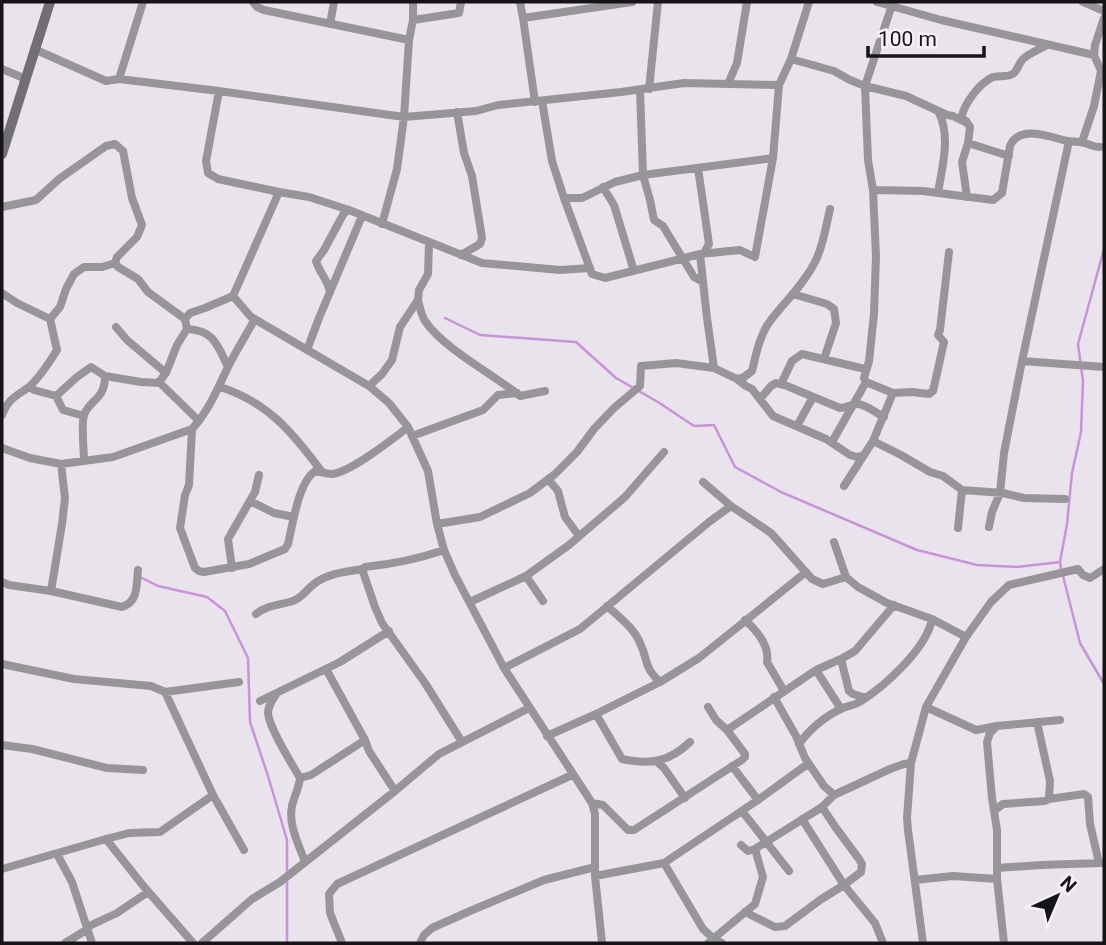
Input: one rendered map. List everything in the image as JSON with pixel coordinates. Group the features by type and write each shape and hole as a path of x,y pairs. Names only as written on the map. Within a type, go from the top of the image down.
{"main road":[{"path":"2,154 50,2"}],"street":[{"path":"118,79 143,2"},
{"path":"253,2 264,10 409,40"},
{"path":"330,24 334,2"},
{"path":"382,224 397,169 414,2"},
{"path":"413,20 459,13 461,2"},
{"path":"520,2 552,161 592,274 605,278 702,253 740,250 755,257 757,255 773,158 779,85 791,59 809,2"},
{"path":"523,18 632,2"},
{"path":"658,2 645,89 643,175 654,220 663,226 694,276 703,282"},
{"path":"728,84 737,63 747,2"},
{"path":"877,2 892,4 941,20 1104,57"},
{"path":"1083,2 1104,11"},
{"path":"832,442 866,382 864,378 869,361 876,256 865,86 892,4"},
{"path":"1083,142 1101,71 1094,55 1104,18"},
{"path":"961,120 965,105 974,92 994,77 1014,74 1024,59 1047,45"},
{"path":"34,49 107,81 118,79 219,91 404,117 476,111 684,83 779,85"},
{"path":"791,59 834,71 865,86 906,96 966,121 970,127 962,162 967,197"},
{"path":"2,69 26,79"},
{"path":"219,91 206,161 208,173 218,179 309,197 349,210 482,263 560,270 590,268"},
{"path":"938,110 943,119 946,145 938,193"},
{"path":"457,112 482,238 481,244 461,255"},
{"path":"873,190 938,193 993,200 1002,193 1013,140 1018,136 1052,136 1100,147"},
{"path":"989,527 1000,493 1004,453 1022,361 1069,141"},
{"path":"2,207 36,200 106,146 115,144 122,152 132,198 142,225 137,237 117,257 115,263"},
{"path":"968,144 1009,156"},
{"path":"564,198 582,198 615,182 643,175 773,158"},
{"path":"698,169 709,244 702,253 703,282 715,368"},
{"path":"603,187 614,205 634,271"},
{"path":"185,319 190,313 233,296 279,192"},
{"path":"737,379 752,371 767,326 816,261 830,209"},
{"path":"330,292 328,282 316,261 344,213 349,210"},
{"path":"307,350 362,216"},
{"path":"429,243 428,274 419,290 418,300 423,318 433,331 520,396 545,391"},
{"path":"866,382 893,393 929,394 933,391 944,342 938,335 949,252"},
{"path":"50,319 60,307 74,274 84,267 102,267 115,263"},
{"path":"115,263 185,319 187,329 159,382"},
{"path":"2,293 50,319"},
{"path":"793,294 827,304 834,310 836,323 824,359"},
{"path":"233,296 255,319 369,386 389,403 408,428 428,471 444,550 504,667 592,803 595,814 599,943"},
{"path":"369,386 393,360 400,327 418,300"},
{"path":"2,415 5,401 30,386 57,350 50,319"},
{"path":"2,448 61,464 113,457 192,429 200,421 220,387 255,319"},
{"path":"116,327 127,340 166,373"},
{"path":"187,329 201,332 217,343 228,367"},
{"path":"781,384 792,361 802,354 867,368"},
{"path":"1022,361 1101,367"},
{"path":"438,524 480,517 530,492 548,479 577,452 614,408 640,386 641,366 676,363 715,368 752,389 773,416 832,442 849,455 862,456"},
{"path":"56,396 91,367 105,376 159,382 200,421"},
{"path":"84,461 84,416 100,396 105,376"},
{"path":"760,399 776,383 840,408 860,404 884,417"},
{"path":"30,386 34,390 56,396 63,410 84,416"},
{"path":"220,387 234,391 273,414 322,472"},
{"path":"412,436 483,411 498,395 517,393"},
{"path":"844,485 873,441 893,393"},
{"path":"797,426 813,397"},
{"path":"192,429 189,485 180,528 195,568 199,571 249,564 285,549 310,475 315,471 332,474 341,471 366,458 408,428"},
{"path":"873,441 930,472 943,475 962,490 1024,498 1065,499"},
{"path":"470,602 526,576 579,536 625,497 664,452"},
{"path":"51,591 65,498 61,464"},
{"path":"232,568 228,539 255,492 260,475"},
{"path":"548,479 558,491 565,517 579,536"},
{"path":"704,482 731,506 771,534 812,579 823,584 842,578 887,603 932,619 967,637"},
{"path":"958,528 962,490"},
{"path":"250,501 274,513 294,516"},
{"path":"504,667 580,629 731,506"},
{"path":"834,542 844,567 842,578"},
{"path":"256,614 262,609 293,601 329,576 422,558 444,550"},
{"path":"362,569 382,623 431,692 462,743"},
{"path":"923,943 907,818 911,764 926,708 990,602 1009,585 1078,569 1090,578 1104,569"},
{"path":"2,582 122,607 134,599 138,570"},
{"path":"547,736 660,682 699,658 806,572"},
{"path":"526,576 543,601"},
{"path":"727,730 816,670 855,651 894,605"},
{"path":"607,606 629,626 640,643 648,670 660,682"},
{"path":"799,744 815,727 841,709 854,706 889,681 915,651 931,626 932,619"},
{"path":"744,620 753,628 766,648 767,662 785,691"},
{"path":"260,701 326,669 388,631"},
{"path":"841,659 849,691 866,698"},
{"path":"2,664 74,680 151,686 165,692 239,682"},
{"path":"326,669 369,751 395,791"},
{"path":"816,670 841,709"},
{"path":"165,692 213,795 244,850"},
{"path":"277,693 270,703 268,714 272,727 300,778 290,816 305,862"},
{"path":"774,698 805,758 824,786 834,795"},
{"path":"202,943 251,899 280,882 439,754 529,708"},
{"path":"592,803 603,805 628,830 634,830 742,760 745,754 708,708"},
{"path":"926,708 976,730 984,735 987,742 998,830 997,879 1004,943"},
{"path":"596,714 622,759 648,763 656,761 671,757 690,741"},
{"path":"976,730 1060,720"},
{"path":"1037,722 1050,781 1049,799"},
{"path":"987,742 990,733 997,726"},
{"path":"300,778 312,775 365,740"},
{"path":"2,745 32,749 107,768 143,771"},
{"path":"656,761 685,798"},
{"path":"420,943 432,928 544,880 664,863 809,764"},
{"path":"741,845 748,851 755,849 822,807 834,795 890,769 911,764"},
{"path":"732,766 758,800"},
{"path":"342,943 330,913 329,894 337,884 572,775"},
{"path":"995,810 1003,804 1045,801 1084,794 1088,797 1090,824 1102,863 997,868"},
{"path":"2,869 129,833 160,832 213,795"},
{"path":"745,912 775,927 785,926 861,872 862,864 822,807"},
{"path":"742,811 789,871"},
{"path":"802,819 844,885 875,923 883,943"},
{"path":"106,839 148,892 194,943"},
{"path":"664,863 703,929 715,942 755,904 763,877 755,849"},
{"path":"57,854 72,882 92,943"},
{"path":"915,880 953,876 997,879"},
{"path":"65,943 148,892"}],"waterway":[{"path":"1061,569 1072,473 1081,432 1083,381 1078,344 1104,249"},
{"path":"445,318 480,335 576,342 616,378 694,426 714,425 735,467 781,492 917,550 977,565 1017,567 1060,562"},
{"path":"1063,576 1080,643 1104,684"},
{"path":"142,578 158,586 207,597 225,611 248,658 250,722 287,840 287,873"},
{"path":"287,880 287,943"}]}
